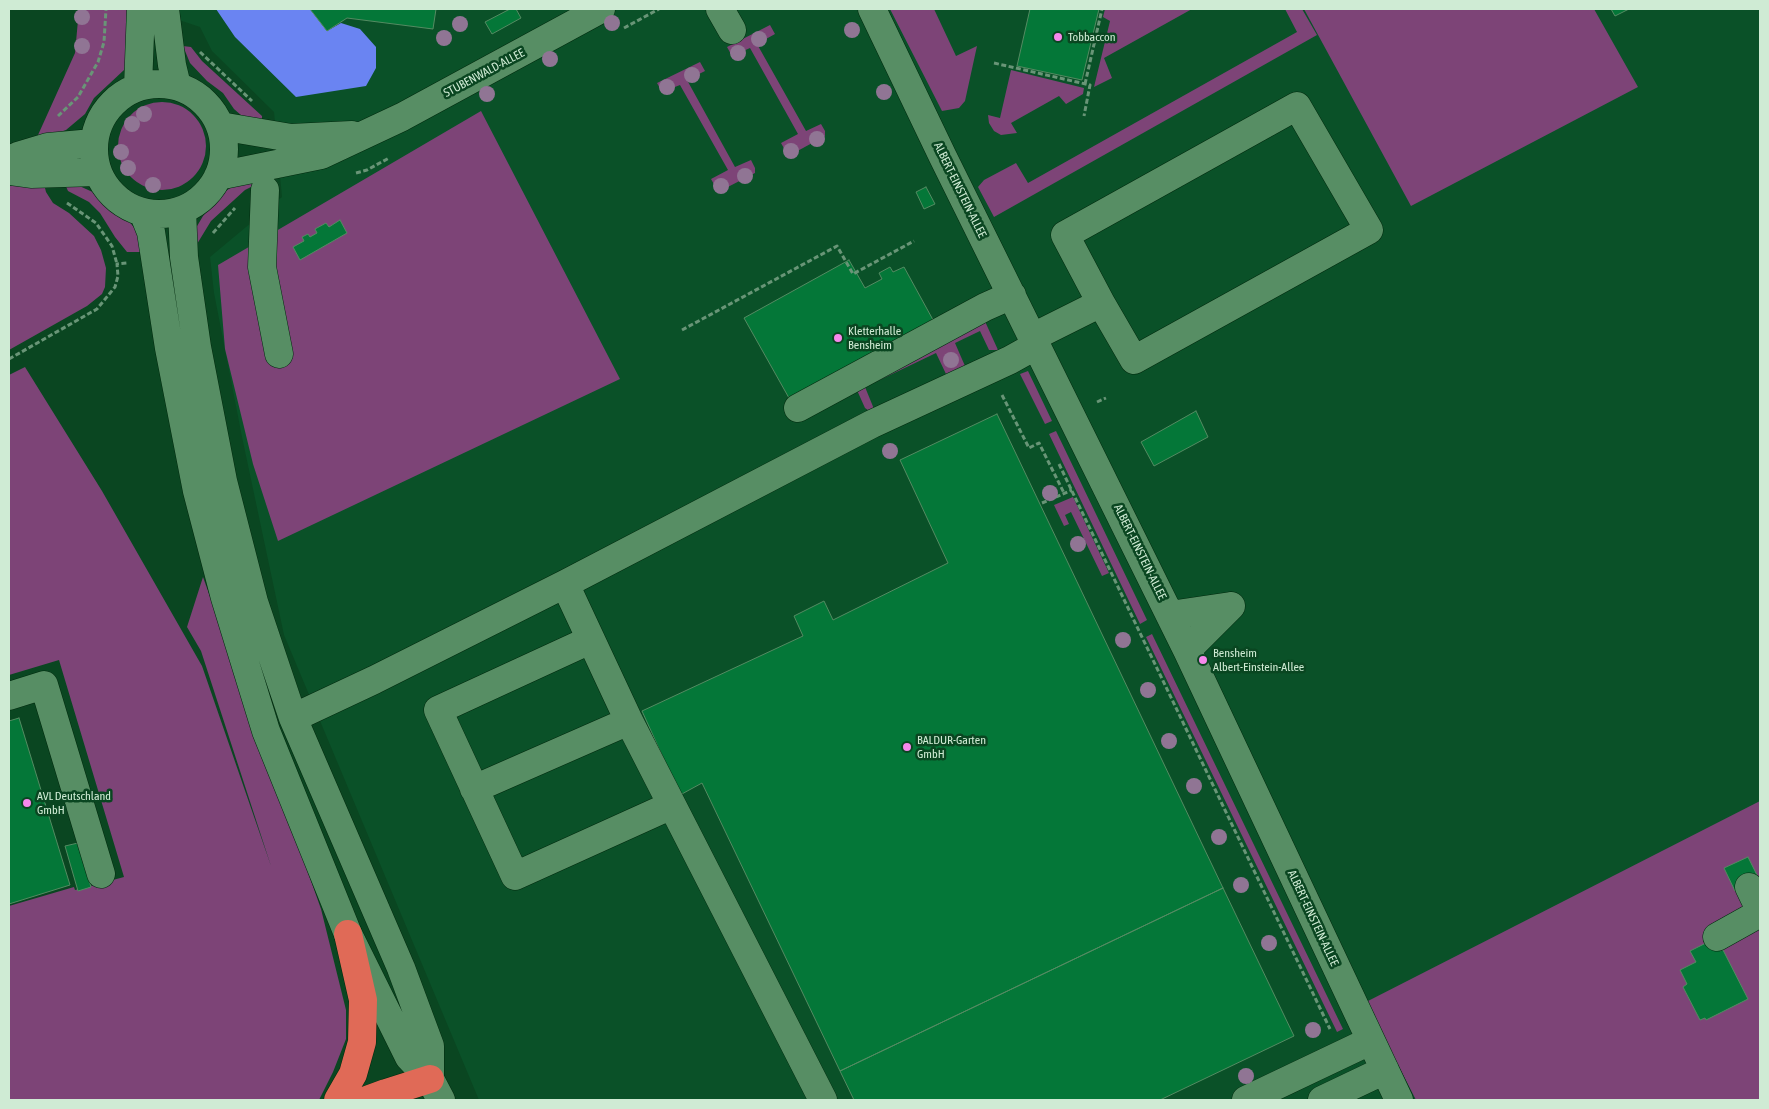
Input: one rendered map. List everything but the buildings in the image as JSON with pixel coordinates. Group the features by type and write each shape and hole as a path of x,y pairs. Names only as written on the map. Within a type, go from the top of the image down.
{"highway":[{"path":"338,1100 353,1074 362,1042 363,1000 348,934"},
{"path":"367,1100 386,1093 436,1090"}],"street":[{"path":"138,87 138,42 141,9"},
{"path":"165,9 168,40 177,86"},
{"name":"STUBENWALD-ALLEE","path":"218,176 321,155 444,95 601,9"},
{"name":"ALBERT-EINSTEIN-ALLEE","path":"872,9 1188,650 1399,1100"},
{"path":"156,84 177,86 201,98 212,111 220,126 224,142 224,160 218,176 209,190 197,202 182,210 165,214 144,212 117,199 105,187 94,159 93,143 97,126 107,109 122,95 138,87 156,84"},
{"path":"1297,106 1369,230 1134,360 1101,303 1065,234 1297,106"},
{"name":"STUBENWALD-ALLEE","path":"220,126 291,138 366,134"},
{"path":"9,160 48,147 93,143"},
{"path":"9,171 30,174 98,172"},
{"path":"266,190 262,267 279,354"},
{"path":"182,210 184,257 197,347 223,481 254,602 293,718 400,968 430,1046 436,1090"},
{"path":"144,212 151,232 169,348 197,491 225,598 266,731 348,934 409,1057 436,1090"},
{"path":"798,408 985,307 1012,295"},
{"path":"293,718 374,680 565,584 872,424 989,369 1101,303"},
{"path":"565,584 629,721 823,1100"},
{"path":"1170,615 1231,606 1188,650"},
{"path":"590,640 438,710 515,876 672,805"},
{"path":"9,696 44,685 101,874"},
{"path":"474,790 629,721"},
{"path":"1717,937 1756,904"},
{"path":"1246,1100 1370,1041"},
{"path":"1322,1100 1384,1070"}],"path":[{"path":"106,9 104,42 138,42"},
{"path":"1085,84 1102,9"},
{"path":"168,40 190,42 266,115 266,135"},
{"path":"994,63 1090,85 1084,116"},
{"path":"682,330 837,246 853,274 914,241"},
{"path":"9,359 97,309 108,298 115,287 118,276 117,264 156,260"},
{"path":"989,369 1029,448 1039,443 1064,493"},
{"path":"1042,504 1072,490"}],"shaded area":[{"path":"79,9 133,9 130,52 124,70 94,98 85,114 66,130 51,135 38,135 75,53"},
{"path":"178,9 1760,9 1760,1100 479,1100 284,635 242,437 214,293 210,257 282,197 274,112 212,51 200,27 179,20"},
{"path":"890,9 934,9 956,56 977,46 965,101 959,108 942,111"},
{"path":"1105,9 1192,9 1104,58 1112,78 1094,87 1110,21 1103,17"},
{"path":"1285,9 1302,9 1317,35 994,217 978,187 984,180 1016,163 1028,183 1297,32"},
{"path":"1304,9 1594,9 1638,87 1411,206"},
{"path":"770,25 775,34 757,44 806,131 821,124 825,131 825,136 792,154 786,152 781,143 798,134 750,48 732,56 727,47"},
{"path":"183,46 191,47 202,61 262,116 262,123 242,116 234,109 223,93 207,81 190,63"},
{"path":"700,62 705,71 687,80 735,167 751,160 755,168 755,173 722,190 716,188 711,179 728,170 680,85 662,92 657,83"},
{"path":"1011,70 1084,88 1083,94 1066,104 1059,96 1011,123 1017,133 1001,135 994,131 989,123 988,115 1000,118"},
{"path":"162,102 179,105 187,109 199,121 203,129 206,146 203,163 199,171 187,183 179,187 162,190 145,187 137,183 125,171 121,163 118,146 121,129 125,121 137,109 145,105"},
{"path":"481,111 620,379 278,541 253,464 225,349 218,265"},
{"path":"260,176 253,186 245,190 211,221 197,244 193,233 203,216 222,194 234,185"},
{"path":"64,182 75,184 97,194 112,209 128,220 136,230 144,252 127,252 100,213 89,202 68,191"},
{"path":"44,184 46,192 53,203 69,213 94,236 101,250 106,268 105,287 102,294 87,306 9,350 9,186"},
{"path":"983,317 998,350 989,350 980,331 955,343 965,366 946,374 936,353 865,387 874,409 868,410 865,408 856,388"},
{"path":"25,367 102,491 202,666 271,866 201,651 187,627 203,577 321,909 346,1010 346,1039 319,1100 9,1100 9,906 74,887 75,890 124,877 59,660 9,675 9,375"},
{"path":"1028,371 1052,421 1045,424 1020,374"},
{"path":"1056,431 1147,620 1140,624 1049,434"},
{"path":"1073,497 1109,573 1102,576 1071,512 1065,515 1069,524 1064,526 1054,505"},
{"path":"1152,634 1343,1029 1337,1032 1146,637"},
{"path":"1760,801 1760,1100 1416,1100 1366,1002"}],"water":[{"path":"216,9 310,9 327,31 341,23 360,29 376,47 376,68 366,86 296,97 235,37"}],"place":[{"name":"Tobbaccon","path":"1058,37"},
{"name":"Kletterhalle Bensheim","path":"838,338"},
{"name":"Bensheim Albert-Einstein-Allee","path":"1203,660"},
{"name":"BALDUR-Garten GmbH","path":"907,747"},
{"name":"AVL Deutschland GmbH","path":"27,803"}]}
